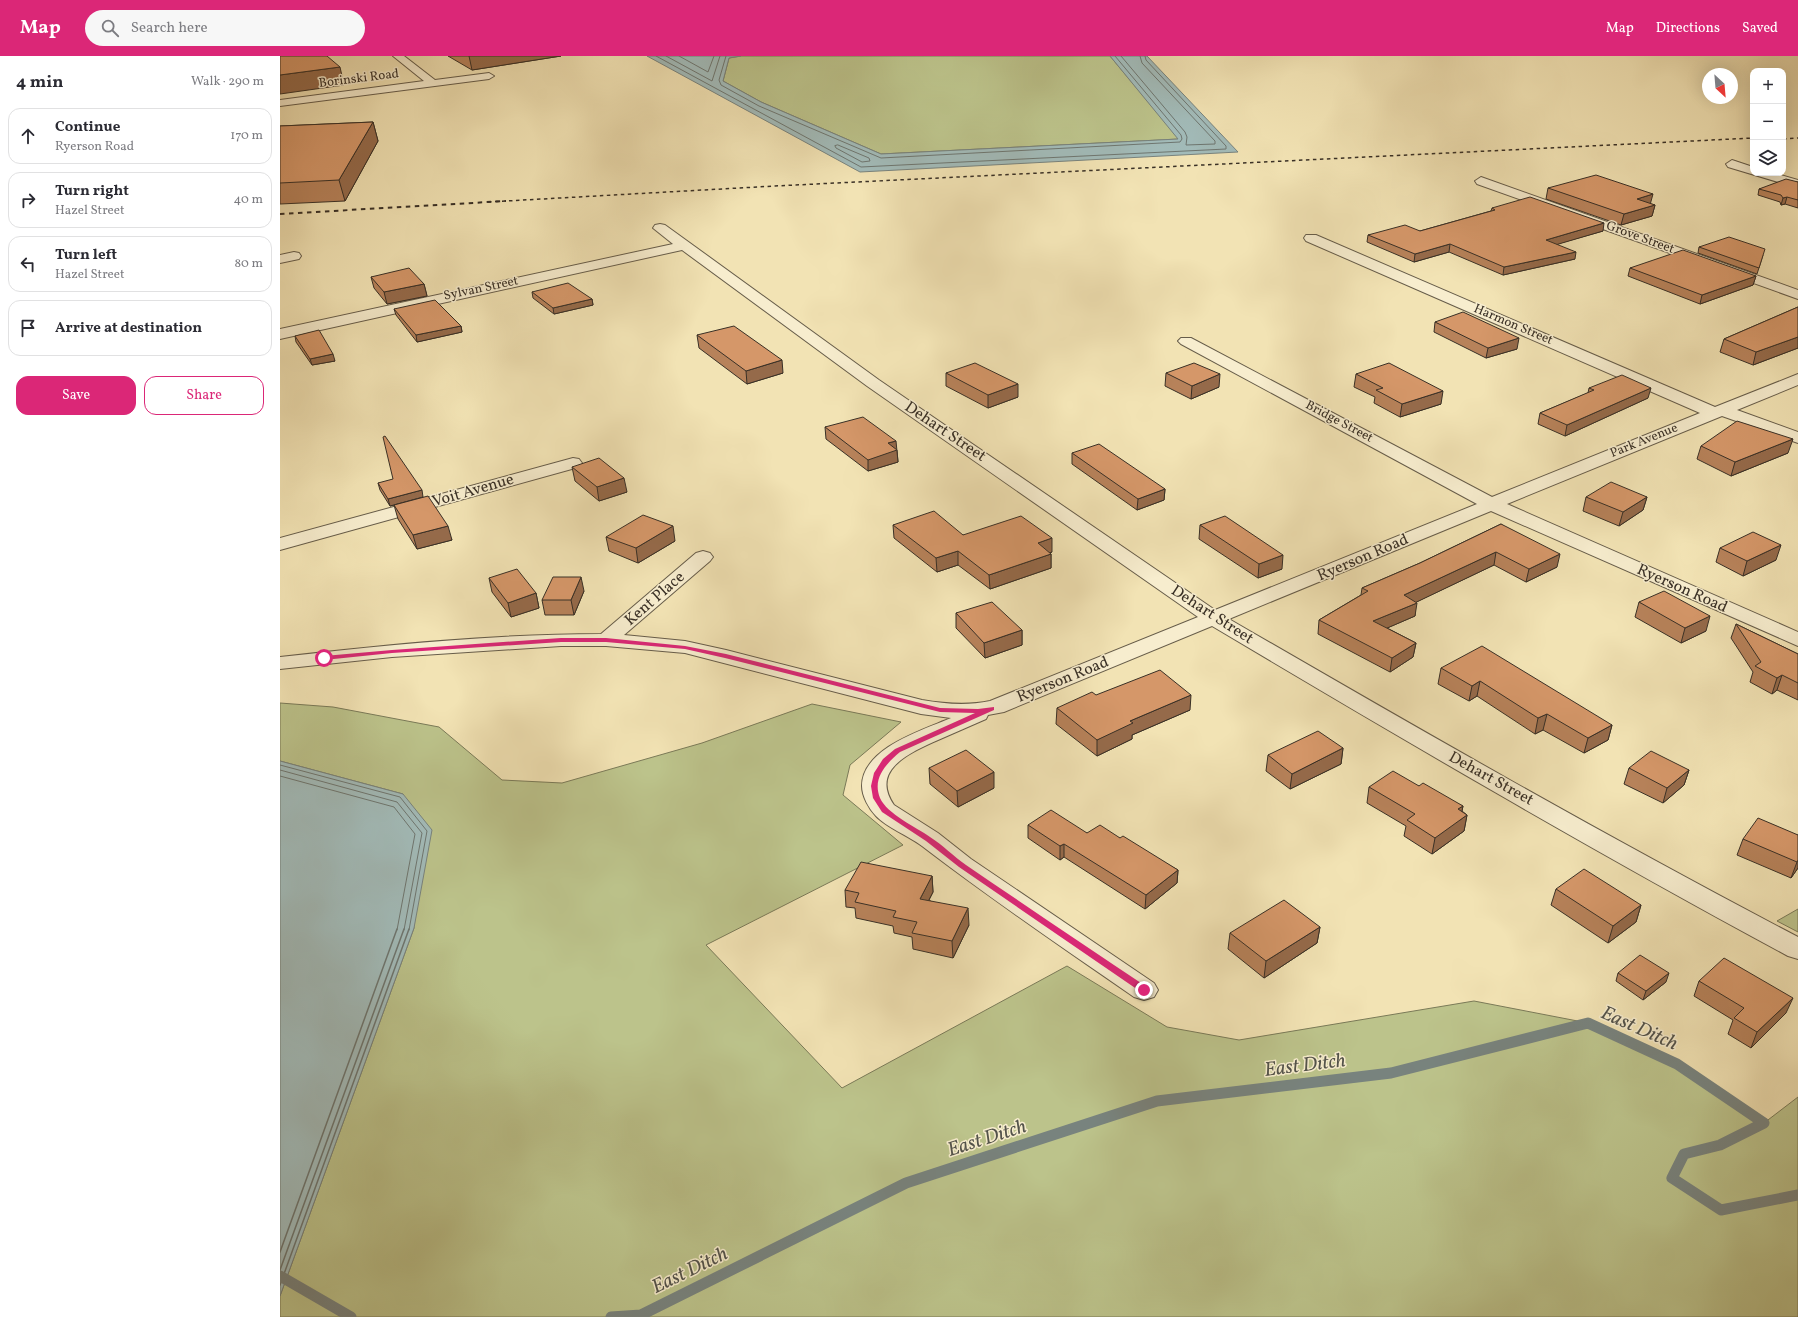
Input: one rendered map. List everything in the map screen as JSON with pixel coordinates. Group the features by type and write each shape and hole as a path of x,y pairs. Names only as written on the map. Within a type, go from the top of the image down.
{"street":[{"path":"398,56 433,83"},
{"name":"Borinski Road","path":"280,103 489,76"},
{"path":"1732,164 1750,170"},
{"path":"1771,176 1798,184"},
{"name":"Grove Street","path":"1481,181 1798,295"},
{"name":"Dehart Street","path":"660,228 739,287 819,342 873,383 1214,619 1423,741 1696,894 1798,949"},
{"name":"Harmon Street","path":"1311,238 1717,412 1798,438"},
{"name":"Sylvan Street","path":"280,334 438,298 683,246"},
{"name":"Bridge Street","path":"1186,341 1491,504"},
{"name":"Park Avenue","path":"1491,504 1798,379"},
{"name":"Voit Avenue","path":"280,544 573,462"},
{"name":"Ryerson Road","path":"280,663 392,651 561,640 606,640 685,648 726,656 940,710 978,711 992,708 1214,619 1491,504 1798,640"},
{"name":"Kent Place","path":"606,640 703,557"},
{"path":"992,708 898,750 885,761 877,773 874,786 877,798 885,810 929,839 962,865 1144,990"}],"green space":[{"path":"741,56 1110,56 1179,139 881,154 761,102 723,81 729,58"},
{"path":"280,703 333,707 439,727 502,780 562,783 702,743 812,704 901,722 850,765 843,795 903,845 706,945 842,1088 1067,966 1167,1027 1239,1040 1474,1001 1588,1023 1677,1064 1764,1123 1798,1097 1798,1317 280,1317 280,1296 414,928 403,794 280,761"},
{"path":"1798,909 1798,932 1777,921"}],"water":[{"path":"647,56 741,56 729,58 723,81 761,102 881,154 1178,139 1110,56 1147,56 1238,152 860,172"},
{"path":"280,761 403,794 432,830 414,928 280,1296"}],"building":[{"path":"280,56 327,56 340,67 280,75"},
{"path":"373,122 339,180 280,183 280,126"},
{"path":"1596,175 1653,194 1637,199 1655,205 1624,214 1548,188"},
{"path":"1786,179 1798,182 1798,200 1787,197 1783,198 1781,195 1759,189"},
{"path":"1530,197 1604,223 1546,240 1576,252 1504,267 1450,244 1415,254 1368,235 1405,225 1420,231 1495,210 1492,208"},
{"path":"1729,237 1765,249 1759,268 1699,247"},
{"path":"1683,250 1756,276 1702,295 1630,268"},
{"path":"409,268 424,284 384,292 371,277"},
{"path":"568,283 592,299 553,308 532,292"},
{"path":"435,300 461,326 416,335 394,309"},
{"path":"1798,307 1798,337 1756,352 1724,339"},
{"path":"1463,312 1519,338 1488,348 1435,322"},
{"path":"734,326 782,360 746,371 697,335"},
{"path":"319,330 333,354 310,359 295,336"},
{"path":"975,363 1018,384 988,395 946,373"},
{"path":"1194,363 1220,374 1192,386 1166,373"},
{"path":"1389,363 1443,391 1402,404 1376,390 1383,388 1356,374"},
{"path":"1622,375 1651,388 1567,425 1540,413 1594,390 1589,388"},
{"path":"863,417 896,441 888,443 897,450 868,460 825,427"},
{"path":"1737,421 1793,439 1735,462 1701,446"},
{"path":"385,436 422,490 388,499 378,483 393,479 383,437"},
{"path":"1099,444 1165,489 1138,499 1072,453"},
{"path":"599,458 624,478 597,487 572,467"},
{"path":"1611,482 1647,497 1623,512 1586,497"},
{"path":"428,496 448,526 413,535 394,505"},
{"path":"934,511 963,535 1021,516 1052,538 1038,543 1051,554 989,575 958,551 936,558 893,525"},
{"path":"643,515 673,526 636,548 606,537"},
{"path":"1225,516 1283,555 1259,564 1200,525"},
{"path":"1501,524 1560,554 1529,569 1496,552 1404,595 1417,603 1373,621 1416,643 1392,658 1319,620 1368,591 1362,588 1420,563"},
{"path":"1753,532 1781,545 1747,561 1720,548"},
{"path":"517,569 536,593 508,603 489,578"},
{"path":"553,577 581,577 571,600 542,600"},
{"path":"1664,591 1710,616 1685,628 1639,602"},
{"path":"992,602 1022,630 984,643 956,613"},
{"path":"1736,624 1798,654 1798,683 1782,675 1777,678 1755,666 1761,662"},
{"path":"1482,646 1612,725 1588,738 1547,714 1538,718 1480,681 1472,686 1441,668"},
{"path":"1160,670 1191,695 1130,721 1133,723 1097,740 1057,708 1092,692 1096,695"},
{"path":"1318,731 1343,748 1292,774 1268,755"},
{"path":"966,750 994,772 957,791 929,768"},
{"path":"1651,751 1689,770 1667,788 1629,768"},
{"path":"1393,771 1419,786 1423,783 1463,806 1458,809 1467,815 1435,838 1407,820 1415,814 1369,787"},
{"path":"1051,810 1087,833 1100,825 1120,838 1123,836 1178,870 1146,895 1064,844 1060,846 1028,825"},
{"path":"1758,818 1798,835 1797,862 1743,839"},
{"path":"861,862 932,876 920,899 968,908 952,941 912,933 917,922 893,917 896,911 855,902 859,893 845,890"},
{"path":"1584,869 1641,905 1613,926 1556,889"},
{"path":"1284,900 1320,927 1266,961 1230,933"},
{"path":"1640,955 1669,973 1646,991 1618,973"},
{"path":"1724,958 1793,998 1757,1032 1734,1018 1744,1008 1699,981"}],"waterway":[{"name":"East Ditch","path":"611,1317 641,1315 906,1183 1157,1101 1391,1073 1588,1023 1677,1064 1764,1123 1720,1145 1684,1154 1672,1178 1721,1210 1798,1195"},
{"name":"East Ditch","path":"280,1276 351,1317"}],"railway":[{"path":"488,202 775,186 1750,138"},
{"path":"1786,139 1798,138"},
{"path":"280,214 506,201"}],"route":[{"path":"324,658 392,651 542,643 561,640 606,640 633,642 685,648 726,656 940,710 959,712 978,711 992,708 898,750 885,761 877,773 874,786 877,798 885,810 929,839 962,865 1144,990"}]}
